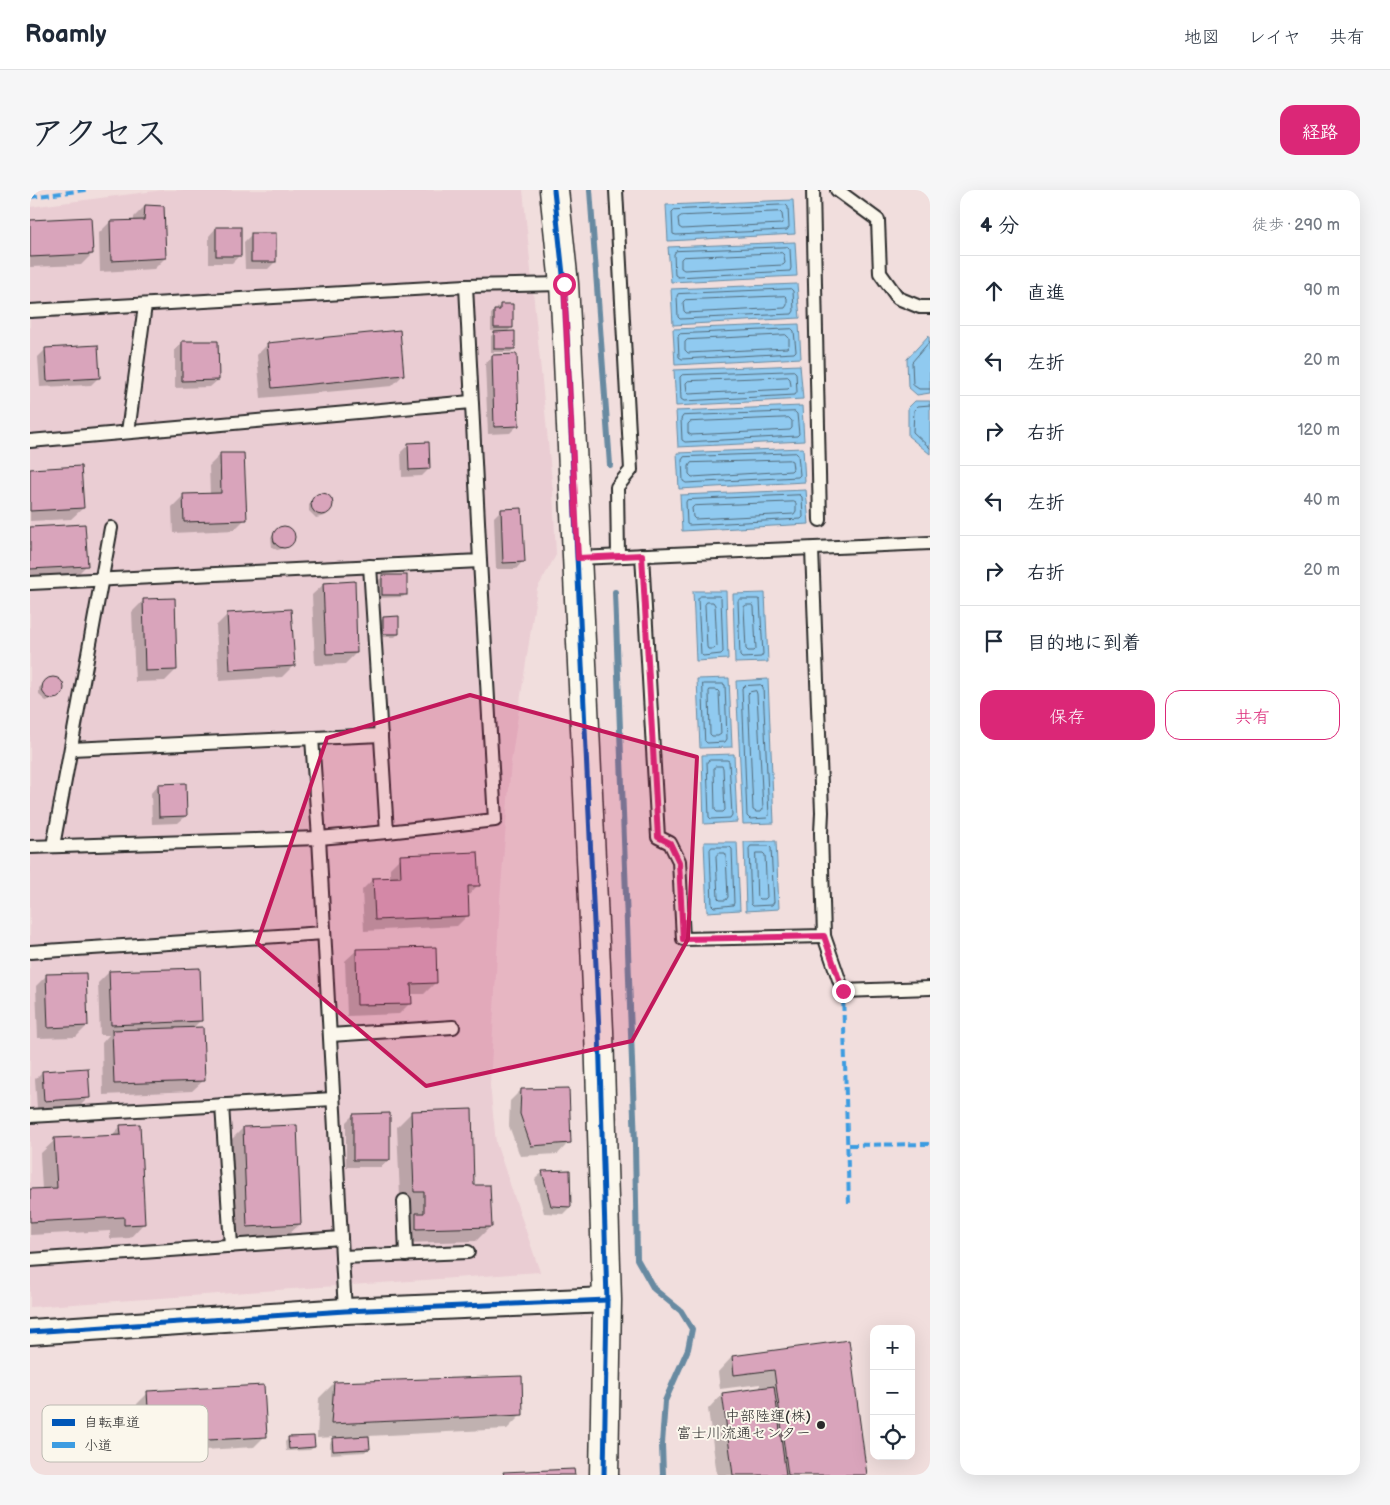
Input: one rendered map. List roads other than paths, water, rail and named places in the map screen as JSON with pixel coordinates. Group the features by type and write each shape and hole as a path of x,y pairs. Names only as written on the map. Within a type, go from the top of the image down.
{"street":[{"path":"554,190 564,284 599,1021 606,1300 604,1475"},
{"path":"30,1332 345,1311 606,1300"}],"lane":[{"path":"616,190 631,470 617,487 618,556"},
{"path":"813,190 820,520"},
{"path":"837,190 878,220 880,273 898,298 920,307 930,307"},
{"path":"30,311 466,286 564,284"},
{"path":"30,847 319,838 495,820 466,286"},
{"path":"128,432 146,305"},
{"path":"30,441 471,402"},
{"path":"53,846 111,528"},
{"path":"578,558 930,543"},
{"path":"812,549 822,812 824,936 843,991 930,988"},
{"path":"642,555 658,837 670,843 679,862 683,939 824,936"},
{"path":"30,583 480,561"},
{"path":"370,566 387,832"},
{"path":"71,749 381,735"},
{"path":"312,738 345,1311"},
{"path":"30,952 324,933"},
{"path":"330,1035 453,1027"},
{"path":"30,1116 333,1098"},
{"path":"222,1105 231,1246"},
{"path":"404,1201 406,1255"},
{"path":"30,1260 341,1238"},
{"path":"342,1257 468,1252"}],"water":[{"path":"793,200 795,234 668,241 666,205"},
{"path":"795,242 797,276 671,282 668,247"},
{"path":"797,284 800,318 673,325 671,289"},
{"path":"799,324 801,358 675,365 673,329"},
{"path":"929,335 930,393 917,395 908,387 907,359"},
{"path":"800,365 803,399 676,406 674,370"},
{"path":"915,401 930,401 930,454 908,436 908,408"},
{"path":"802,406 804,441 678,447 676,411"},
{"path":"803,448 805,482 679,489 677,453"},
{"path":"806,490 809,524 682,531 680,495"},
{"path":"693,591 726,591 728,659 696,661"},
{"path":"765,593 768,662 735,663 733,594"},
{"path":"729,678 732,747 700,748 697,679"},
{"path":"768,679 774,823 743,824 736,681"},
{"path":"734,754 737,822 704,824 702,755"},
{"path":"776,841 779,909 746,911 744,842"},
{"path":"704,842 737,842 740,910 707,912"}],"waterway":[{"path":"590,190 610,465"},
{"path":"615,592 635,1144 637,1259 654,1289 681,1311 692,1329 688,1349 665,1401 662,1444 663,1475"}],"place":[{"name":"中部陸運(株) 富士川流通センター","path":"821,1425"}]}
